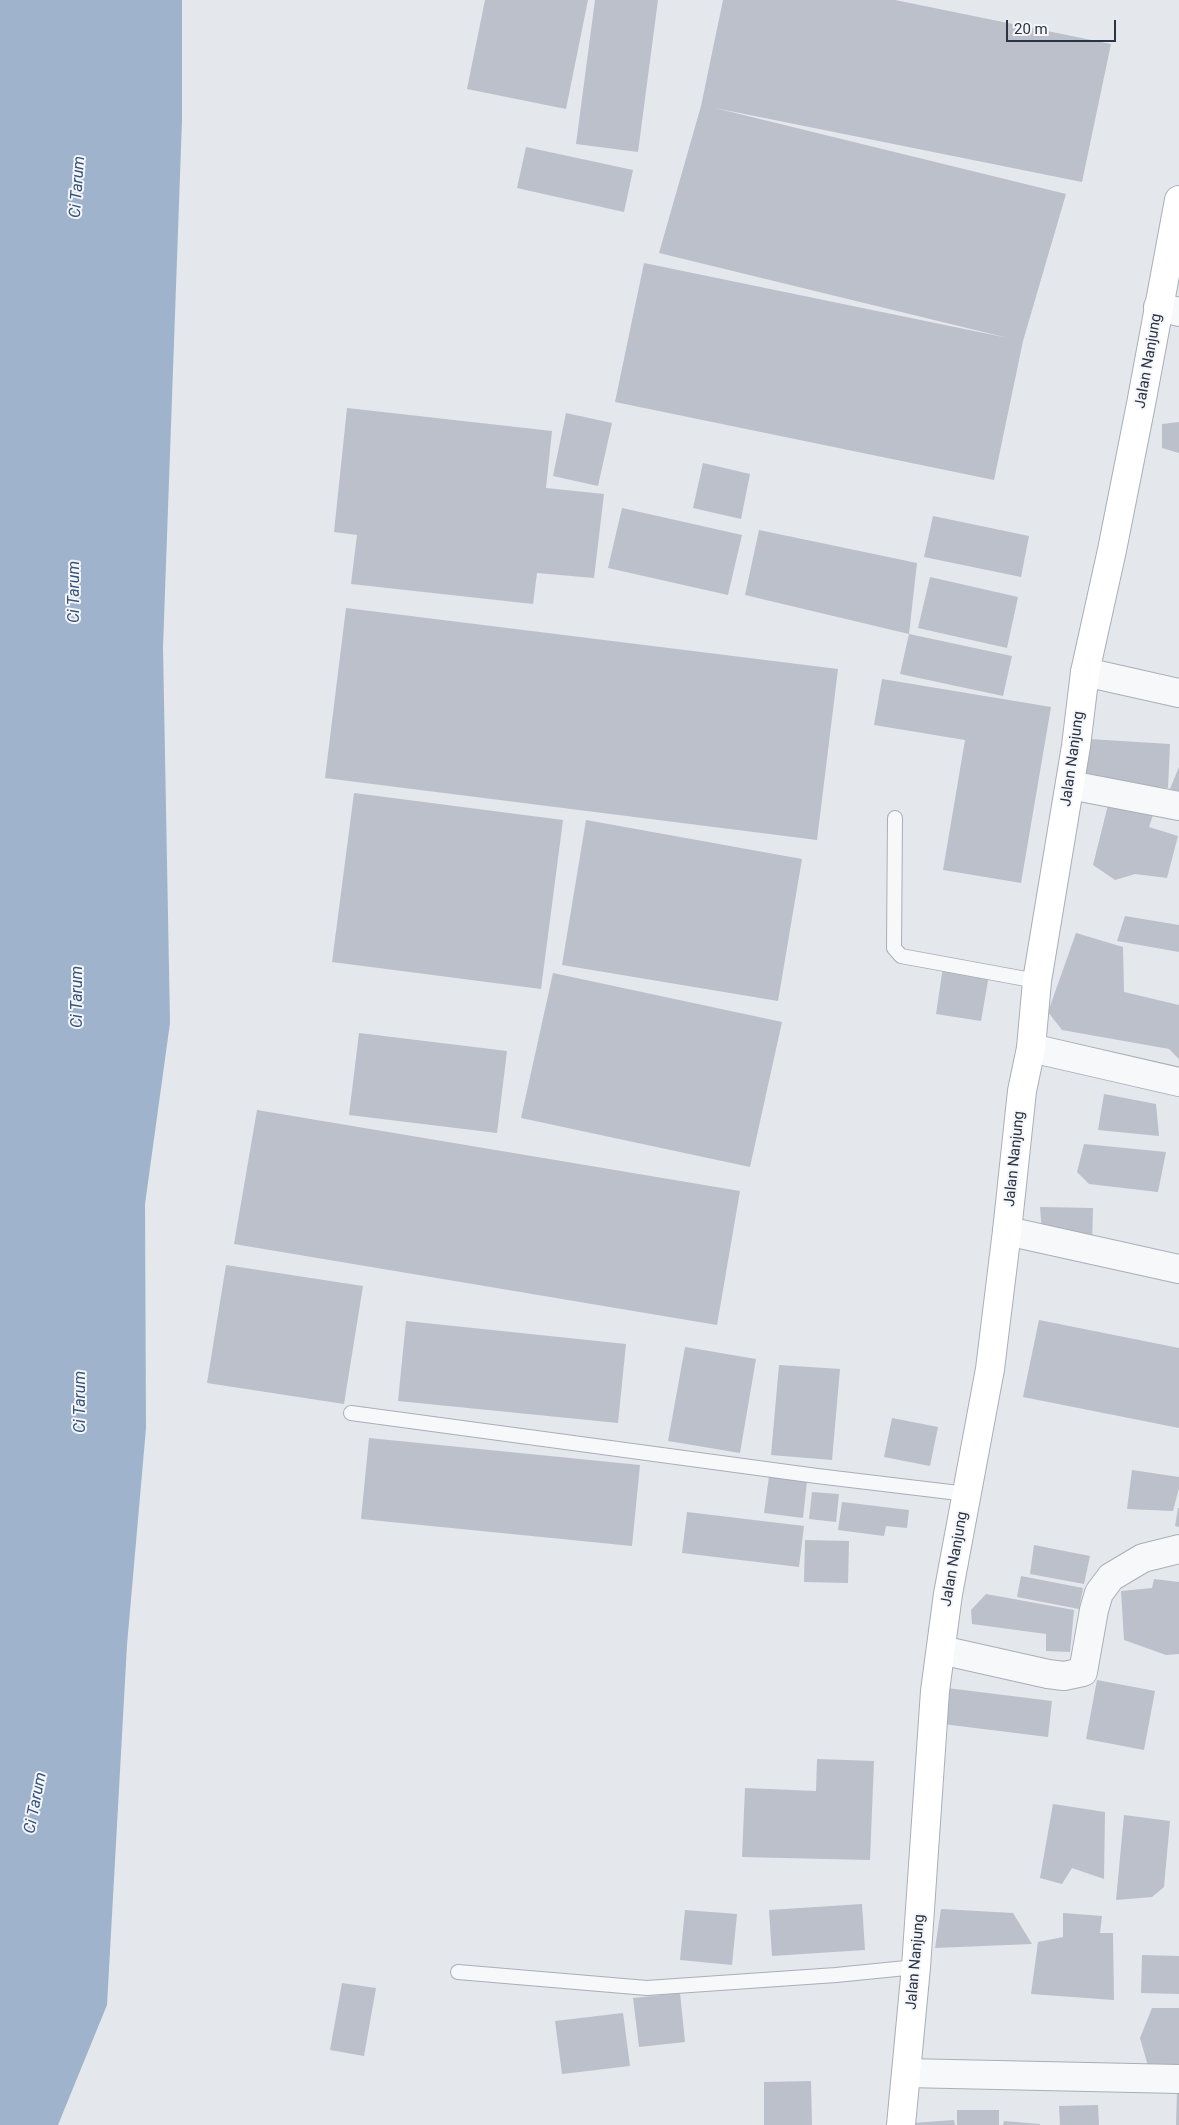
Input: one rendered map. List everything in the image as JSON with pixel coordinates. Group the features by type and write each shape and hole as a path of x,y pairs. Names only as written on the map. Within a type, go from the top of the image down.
{"main road":[{"name":"Jalan Nanjung","path":"901,2125 916,1967 935,1691 948,1594 990,1369 1022,1091 1030,1048 1037,981 1070,785 1085,672 1116,531 1169,310 1179,200"}],"street":[{"path":"1085,672 1179,693"},
{"path":"1070,785 1179,806"},
{"path":"1030,1048 1179,1082"},
{"path":"1007,1231 1179,1269"},
{"path":"941,1650 1048,1674 1064,1676 1083,1672 1094,1610 1099,1593 1111,1577 1143,1558 1179,1548"},
{"path":"906,2073 1179,2079"}],"lane":[{"path":"895,818 894,948 901,956 1037,981"},
{"path":"351,1413 817,1476 967,1494"},
{"path":"458,1972 647,1988 836,1975 916,1967"}],"water":[{"name":"Ci Tarum","path":"0,0 182,0 182,120 163,647 170,1023 145,1204 146,1428 127,1645 107,2005 58,2125 0,2125"}],"building":[{"path":"485,0 588,0 566,109 467,89"},
{"path":"595,0 658,0 638,152 576,144"},
{"path":"723,0 895,0 1111,44 1082,182 715,108 1066,194 1023,341 994,480 615,402 644,263 1008,338 659,253 701,106"},
{"path":"526,147 633,170 624,212 517,188"},
{"path":"347,408 552,431 546,488 604,494 594,578 537,573 533,604 351,584 357,535 334,532"},
{"path":"566,413 612,423 598,486 553,476"},
{"path":"1179,422 1179,453 1162,448 1162,424"},
{"path":"703,463 750,474 741,519 693,508"},
{"path":"622,508 742,535 728,595 608,568"},
{"path":"933,516 1029,536 1021,577 924,557"},
{"path":"759,530 917,563 909,634 745,595"},
{"path":"930,577 1018,597 1007,648 918,628"},
{"path":"346,608 838,669 817,840 325,778"},
{"path":"909,634 1012,656 1003,696 900,674"},
{"path":"882,679 1051,707 1021,883 943,870 965,740 874,725"},
{"path":"1089,739 1170,744 1168,788 1105,785 1105,777 1086,776"},
{"path":"1179,767 1179,791 1170,789"},
{"path":"354,793 563,820 541,989 332,962"},
{"path":"1108,805 1154,812 1149,827 1178,836 1167,878 1135,874 1115,880 1093,865"},
{"path":"586,820 802,859 778,1001 562,965"},
{"path":"1125,916 1179,925 1179,952 1117,941"},
{"path":"1076,933 1123,947 1124,992 1179,1005 1179,1059 1169,1049 1062,1030 1048,1012"},
{"path":"943,967 989,975 981,1021 936,1014"},
{"path":"553,973 782,1022 750,1167 521,1118"},
{"path":"359,1033 507,1051 497,1133 349,1115"},
{"path":"1104,1094 1156,1104 1159,1136 1098,1130"},
{"path":"257,1110 740,1191 717,1325 234,1244"},
{"path":"1084,1144 1166,1152 1158,1192 1089,1184 1077,1172"},
{"path":"1040,1207 1093,1208 1092,1245 1042,1233"},
{"path":"226,1265 363,1286 344,1404 207,1383"},
{"path":"1039,1320 1179,1348 1179,1428 1023,1397"},
{"path":"406,1321 626,1344 618,1423 398,1401"},
{"path":"685,1347 756,1359 740,1453 668,1441"},
{"path":"779,1365 840,1369 832,1460 771,1455"},
{"path":"892,1418 938,1427 930,1466 884,1457"},
{"path":"369,1438 640,1465 632,1546 361,1519"},
{"path":"1132,1470 1179,1477 1179,1488 1173,1511 1127,1509"},
{"path":"769,1476 807,1481 803,1518 764,1513"},
{"path":"812,1492 839,1494 836,1522 809,1519"},
{"path":"842,1502 909,1510 907,1528 886,1526 884,1536 838,1530"},
{"path":"1179,1508 1179,1527 1175,1526"},
{"path":"687,1512 804,1526 799,1567 682,1553"},
{"path":"805,1540 849,1541 848,1583 804,1582"},
{"path":"1034,1545 1090,1556 1084,1584 1030,1574"},
{"path":"1021,1576 1083,1588 1079,1609 1017,1597"},
{"path":"1154,1579 1179,1582 1179,1654 1166,1655 1124,1640 1121,1591 1152,1588"},
{"path":"986,1594 1074,1610 1070,1652 1046,1651 1046,1634 972,1624 971,1610"},
{"path":"1097,1680 1155,1691 1144,1750 1086,1739"},
{"path":"947,1688 1052,1701 1048,1737 943,1724"},
{"path":"817,1759 874,1761 870,1860 742,1857 745,1788 816,1791"},
{"path":"1053,1804 1105,1812 1104,1879 1072,1868 1062,1884 1040,1878"},
{"path":"1124,1815 1170,1821 1164,1887 1152,1897 1116,1900"},
{"path":"862,1904 865,1950 772,1956 769,1910"},
{"path":"941,1909 1013,1913 1032,1944 935,1948"},
{"path":"685,1910 737,1914 732,1965 680,1960"},
{"path":"1063,1913 1102,1916 1100,1933 1113,1933 1114,2000 1031,1994 1038,1942 1063,1937"},
{"path":"1142,1955 1179,1956 1179,1994 1141,1993"},
{"path":"342,1983 376,1988 364,2056 330,2050"},
{"path":"680,1993 685,2042 639,2047 633,1998"},
{"path":"1152,2008 1179,2008 1179,2072 1150,2073 1140,2038"},
{"path":"623,2013 630,2066 562,2074 555,2021"},
{"path":"811,2081 812,2125 764,2125 764,2082"},
{"path":"1177,2091 1179,2091 1179,2125 1176,2125"},
{"path":"1098,2105 1099,2125 1060,2125 1059,2106"},
{"path":"957,2110 999,2110 999,2125 957,2125"},
{"path":"954,2120 955,2125 913,2125 913,2123"},
{"path":"1004,2121 1040,2124 1040,2125 1003,2125"}]}
